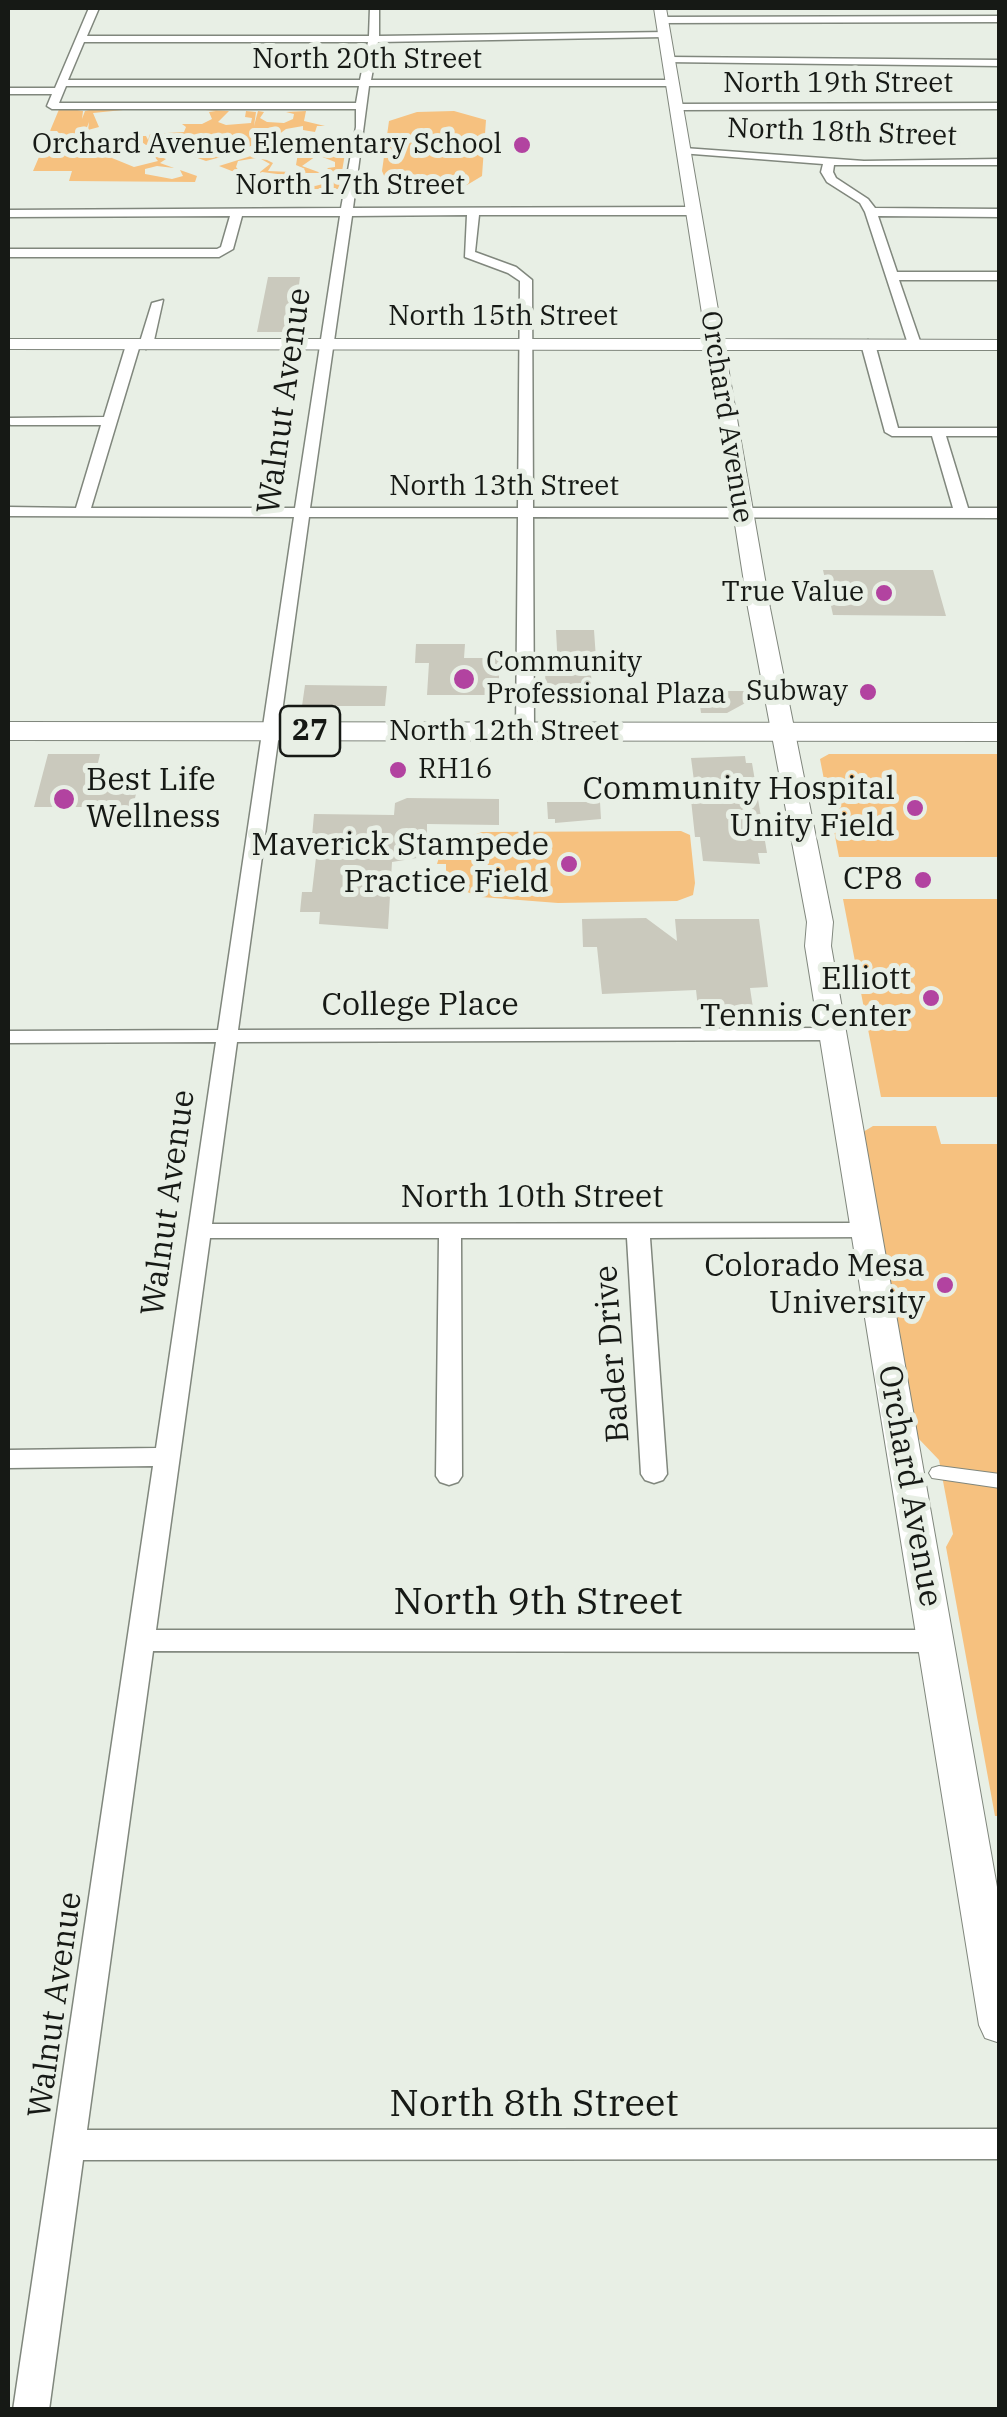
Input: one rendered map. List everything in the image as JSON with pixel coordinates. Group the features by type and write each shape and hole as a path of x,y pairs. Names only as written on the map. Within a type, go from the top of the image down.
{"main road":[{"name":"North 12th Street","path":"8,731 1000,732"}],"street":[{"path":"94,8 52,106 362,106"},
{"name":"Walnut Avenue","path":"30,2410 326,345 374,38 374,8"},
{"path":"800,8 805,20"},
{"path":"942,8 947,19"},
{"path":"80,39 374,38 662,21 1000,18"},
{"name":"Orchard Avenue","path":"662,21 798,826 791,854 801,916 818,946 1000,2025"},
{"path":"669,60 941,61 976,69 1000,63"},
{"name":"North 20th Street","path":"8,91 364,83 673,83"},
{"path":"988,93 997,106"},
{"name":"North 19th Street","path":"677,106 997,106"},
{"path":"877,149 882,165"},
{"name":"North 18th Street","path":"684,151 882,165 1000,162"},
{"path":"828,163 828,177 864,202 871,212 914,344"},
{"path":"472,211 469,254 512,270 526,280 525,732"},
{"name":"North 17th Street","path":"8,212 693,211"},
{"path":"8,254 219,252 227,249 237,212"},
{"path":"871,212 1000,212"},
{"path":"892,276 1000,276"},
{"path":"82,512 110,421 158,303"},
{"name":"North 15th Street","path":"8,344 1000,344"},
{"path":"868,344 892,432 1000,432"},
{"path":"12,421 110,421"},
{"path":"938,432 962,513"},
{"name":"North 13th Street","path":"8,512 1000,513"},
{"name":"College Place","path":"8,1037 833,1034"},
{"name":"North 10th Street","path":"198,1230 866,1230"},
{"path":"449,1476 450,1230"},
{"name":"Bader Drive","path":"638,1230 654,1474"},
{"path":"8,1459 166,1458"},
{"path":"939,1473 1000,1481"},
{"name":"North 9th Street","path":"140,1640 935,1642"},
{"name":"North 8th Street","path":"69,2145 1000,2144"}],"shaded area":[{"path":"60,107 83,111 82,119 85,111 97,108 133,109 93,113 99,127 88,130 89,122 86,130 79,132 93,138 125,134 115,139 131,152 112,158 134,167 158,161 154,156 158,156 166,159 160,163 174,168 157,166 145,169 145,174 172,179 183,176 180,170 197,176 195,182 69,181 72,171 33,171 45,143 64,139 57,131 50,131"},
{"path":"185,108 229,111 218,122 226,125 251,123 252,118 245,117 246,111 256,112 254,126 258,111 264,112 260,118 267,122 284,123 293,119 294,114 286,112 306,111 304,121 325,126 317,126 315,132 303,130 303,126 286,129 278,135 299,138 300,143 302,137 314,136 314,144 297,146 301,151 319,154 302,166 321,173 298,175 297,181 315,186 331,182 334,170 331,177 323,174 335,167 335,162 320,156 333,148 324,144 347,142 339,189 258,189 242,175 219,166 251,156 256,158 238,161 236,167 240,172 260,172 270,164 261,159 267,160 273,163 268,171 291,172 290,180 285,175 262,172 249,180 290,185 295,169 305,169 296,165 298,153 251,150 266,146 261,143 244,148 233,140 196,142 182,135 161,141 176,149 197,146 221,157 206,161 139,140 137,136 146,136 148,140 150,134 184,132 186,127 182,124 202,124 212,119 209,112 216,111"},
{"path":"454,111 486,120 482,176 467,185 427,189 398,185 385,178 382,171 389,121 417,112"},
{"name":"Community Hospital Unity Field","path":"829,754 999,754 999,857 839,857 820,759"},
{"name":"Maverick Stampede Practice Field","path":"681,831 690,835 695,883 693,895 677,901 558,903 481,897 446,882 446,864 437,864 440,854 453,842 482,832"},
{"name":"Elliott Tennis Center","path":"843,899 999,899 999,1097 881,1097"},
{"path":"873,1126 936,1126 941,1144 999,1144 999,1816 995,1816 946,1547 953,1534 939,1460 918,1438 863,1132"}],"building":[{"path":"268,277 300,277 293,332 257,332"},
{"name":"True Value","path":"823,570 933,570 946,616 833,615"},
{"path":"556,630 594,630 596,659 590,659 593,703 558,704 557,698 546,698 545,669 558,669"},
{"name":"Community Professional Plaza","path":"416,644 465,644 464,658 499,658 499,695 427,695 429,663 415,663"},
{"path":"305,685 387,686 385,706 302,706"},
{"path":"698,691 760,691 760,695 727,713 701,713"},
{"path":"48,754 100,754 93,785 138,785 133,807 34,807"},
{"path":"745,756 746,763 752,763 767,853 758,853 760,864 703,861 700,837 695,837 689,781 694,781 691,758"},
{"path":"407,798 499,799 499,825 427,824 427,839 418,839 417,858 392,862 388,929 319,924 320,912 300,912 302,892 312,892 317,849 311,849 314,814 394,815 395,803"},
{"path":"547,802 600,802 601,819 555,823 555,819 548,819"},
{"path":"646,918 677,941 675,919 759,919 768,987 750,988 753,1008 698,1008 696,990 602,994 597,947 583,947 582,919"}],"place":[{"name":"Orchard Avenue Elementary School","path":"522,145"},
{"name":"True Value","path":"884,593"},
{"name":"Community Professional Plaza","path":"464,679"},
{"name":"Subway","path":"868,692"},
{"name":"RH16","path":"398,770"},
{"name":"Best Life Wellness","path":"64,799"},
{"name":"Community Hospital Unity Field","path":"915,808"},
{"name":"Maverick Stampede Practice Field","path":"569,864"},
{"name":"CP8","path":"923,880"},
{"name":"Elliott Tennis Center","path":"931,998"},
{"name":"Colorado Mesa University","path":"945,1285"}]}
